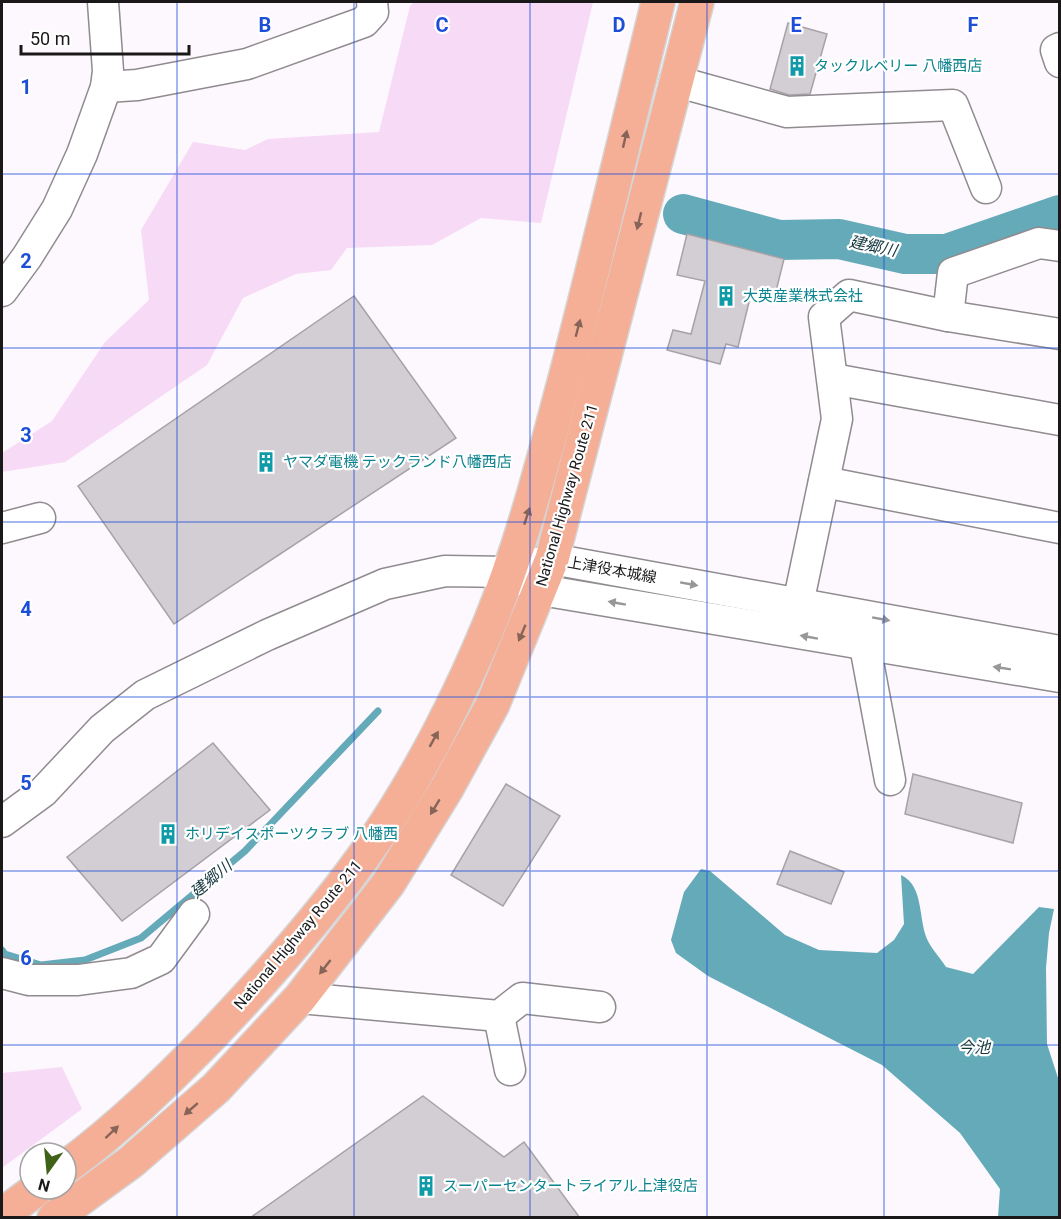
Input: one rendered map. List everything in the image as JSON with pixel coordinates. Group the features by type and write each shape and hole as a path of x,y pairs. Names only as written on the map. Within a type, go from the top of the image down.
{"highway":[{"name":"National Highway Route 211","path":"78,1158 105,1138 175,1073 241,1005 321,911 375,840 408,787 455,700 492,619 530,508 602,239 658,2"},
{"name":"National Highway Route 211","path":"54,1218 131,1162 216,1088 300,998 388,884 447,788 493,704 552,559 697,2"},
{"path":"2,1215 21,1201"}],"street":[{"path":"2,291 27,258 57,209 82,154 106,87 108,71 103,2"},
{"path":"106,87 137,85 247,64 364,22 373,12 372,2"},
{"path":"1059,48 1056,50 1059,62"},
{"path":"675,81 787,112 953,105 986,188"},
{"path":"948,316 953,273 1039,243 1059,246"},
{"path":"798,604 837,419 824,317 849,295 948,316 1059,334"},
{"path":"833,380 1059,420"},
{"path":"824,482 1059,528"},
{"path":"2,528 40,518"},
{"name":"上津役本城線","path":"508,572 552,559 798,604 1058,671"},
{"path":"6,809 43,792 102,729 145,695 257,640 384,584 445,571 508,572"},
{"name":"上津役本城線","path":"508,572 540,590 865,646 1058,671"},
{"path":"865,646 890,780"},
{"path":"2,972 29,980 78,980 131,973 161,959 194,915"},
{"path":"300,998 498,1016 522,998 600,1007"},
{"path":"498,1016 510,1070"}],"shaded area":[{"path":"414,2 593,2 541,223 481,218 432,245 347,248 331,270 296,274 243,298 207,365 65,462 2,472 2,453 52,421 105,342 149,300 141,230 193,142 245,150 268,139 379,132 410,6"},
{"path":"62,1067 82,1109 39,1141 18,1141 18,1156 2,1168 2,1073"}],"water":[{"name":"今池","path":"701,869 710,871 785,935 819,950 877,953 894,940 904,924 901,875 914,887 924,930 929,942 946,967 973,974 1039,907 1054,909 1046,968 1047,1044 1059,1081 1059,1217 998,1217 1000,1189 960,1133 882,1065 708,976 676,953 671,940 684,892"}],"building":[{"name":"タックルベリー 八幡西店","path":"788,23 827,34 810,94 789,95 770,89"},
{"name":"大英産業株式会社","path":"687,234 784,259 774,299 751,294 738,347 726,344 720,364 667,350 673,330 691,334 705,281 677,275"},
{"name":"ヤマダ電機 テックランド八幡西店","path":"354,296 456,438 174,624 78,486"},
{"name":"ホリデイスポーツクラブ 八幡西","path":"213,743 270,810 122,921 67,857"},
{"path":"913,774 1022,803 1013,843 905,814"},
{"path":"506,784 560,816 503,906 451,875"},
{"path":"790,851 844,872 831,904 777,884"},
{"name":"スーパーセンタートライアル上津役店","path":"423,1096 504,1157 524,1142 580,1218 250,1218"}],"waterway":[{"name":"建郷川","path":"683,214 779,240 839,239 905,254 947,254 1060,215"},
{"name":"建郷川","path":"2,950 5,954 41,965 85,960 141,938 245,851 378,711"}],"place":[{"name":"タックルベリー 八幡西店","path":"797,66"},
{"name":"大英産業株式会社","path":"726,296"},
{"name":"ヤマダ電機 テックランド八幡西店","path":"266,462"},
{"name":"ホリデイスポーツクラブ 八幡西","path":"168,834"},
{"name":"スーパーセンタートライアル上津役店","path":"426,1186"}]}
